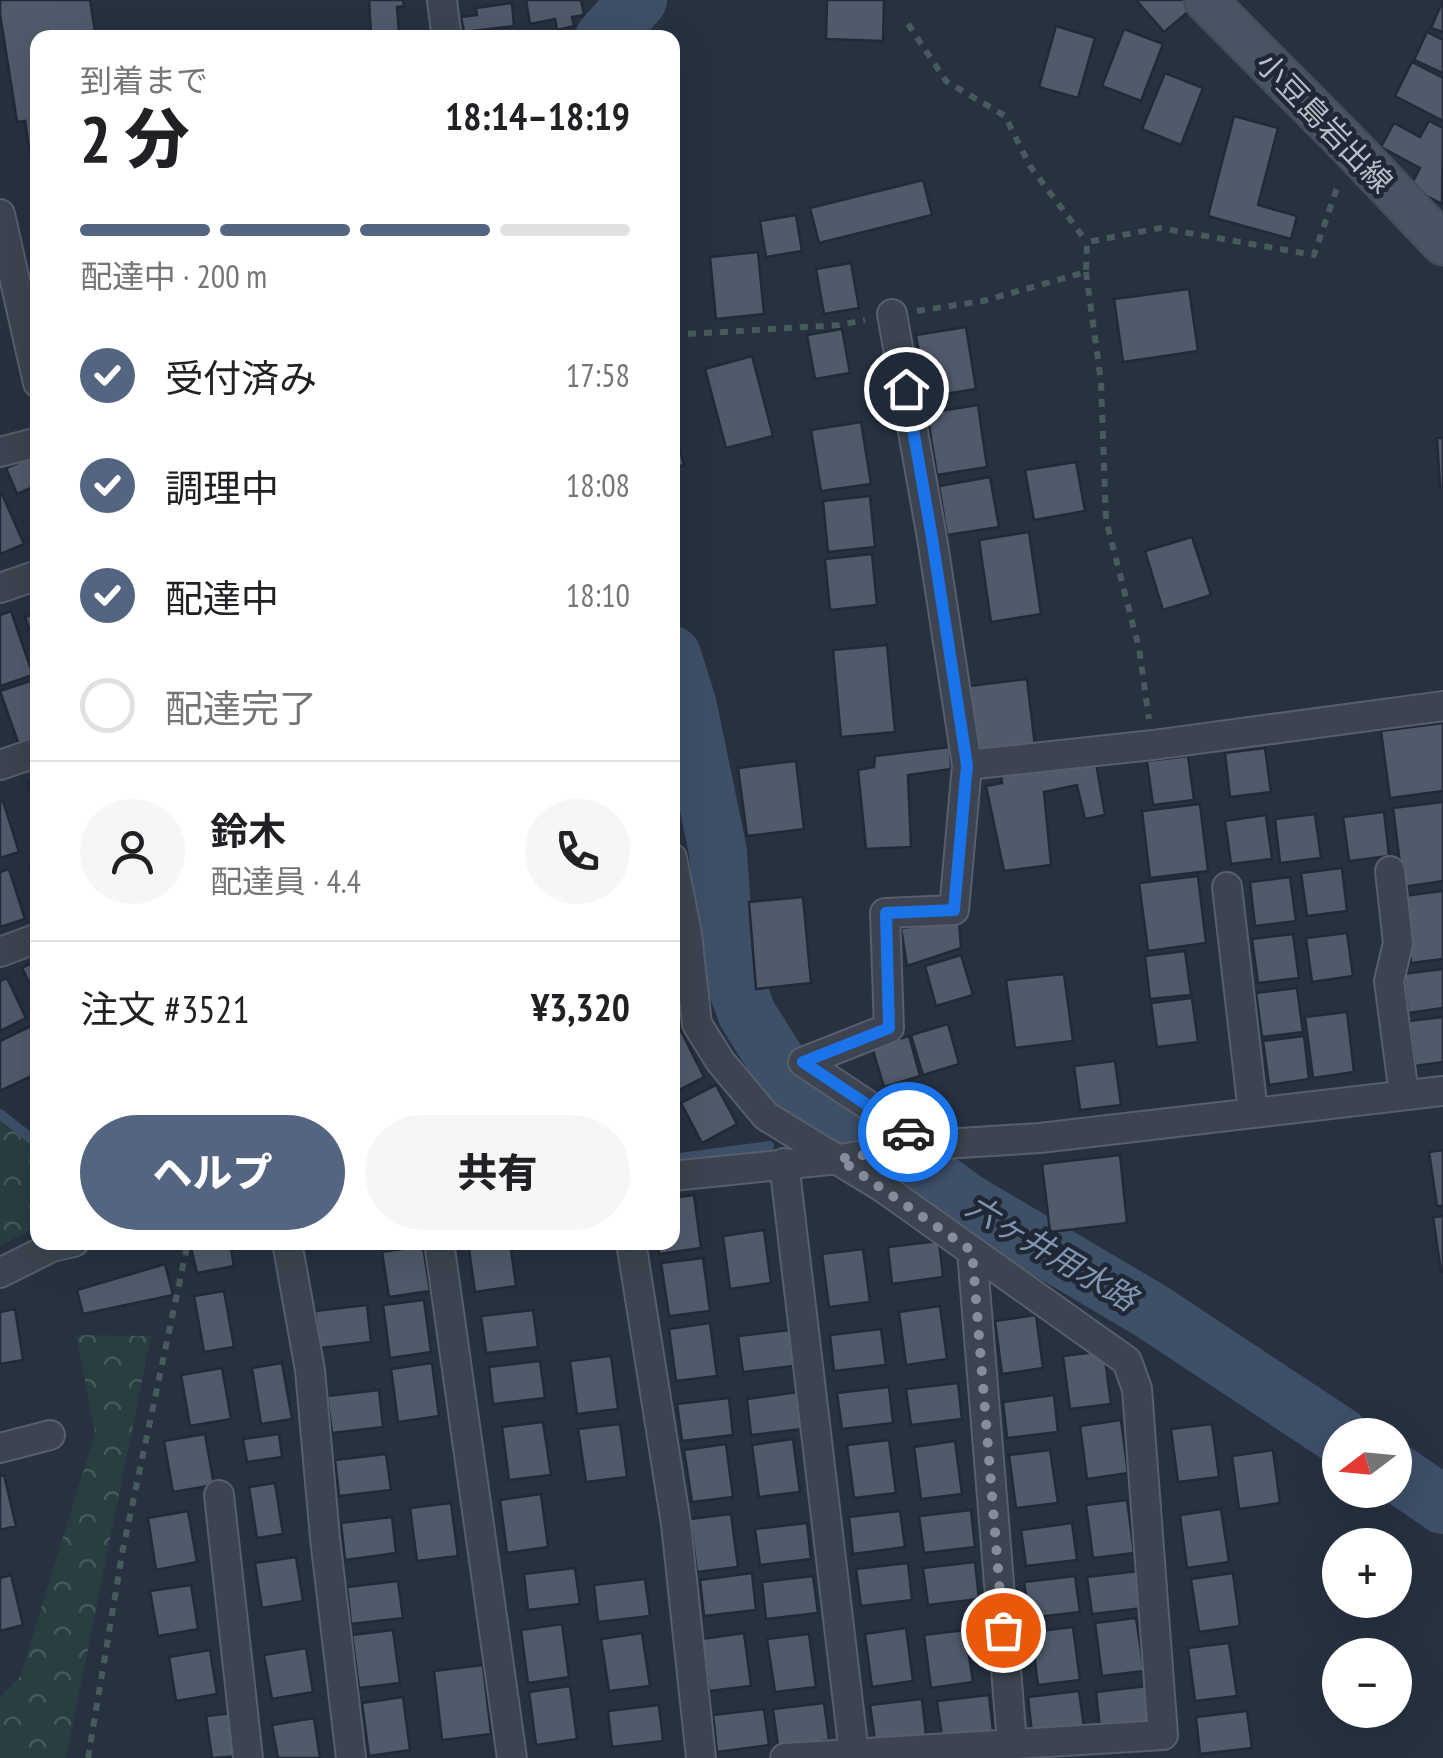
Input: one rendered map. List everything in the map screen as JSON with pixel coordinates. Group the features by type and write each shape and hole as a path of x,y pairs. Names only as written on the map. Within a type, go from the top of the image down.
{"main road":[{"name":"小豆島岩出線","path":"1205,0 1443,244"}],"street":[{"path":"442,0 446,30"},
{"path":"0,214 30,347"},
{"path":"892,314 967,765 954,910 886,913 889,1028 803,1062 928,1145"},
{"path":"0,452 30,444"},
{"path":"0,588 30,578"},
{"path":"967,765 1153,745 1443,706"},
{"path":"0,765 30,755"},
{"path":"1390,871 1398,942 1389,980 1404,1094"},
{"path":"1227,887 1253,1112"},
{"path":"680,936 697,1024 720,1061 766,1116 839,1159 1127,1361 1138,1389 1163,1735 785,1758"},
{"path":"0,952 30,941"},
{"path":"680,1175 1443,1091"},
{"path":"784,1163 854,1753"},
{"path":"0,1273 46,1250"},
{"path":"288,1250 310,1370 350,1758"},
{"path":"440,1250 512,1758"},
{"path":"633,1250 676,1524 702,1758"},
{"path":"972,1251 1012,1743"},
{"path":"0,1448 50,1435"},
{"path":"219,1495 248,1758"}],"path":[{"path":"908,24 946,80 1006,116 1030,166 1087,242 1086,272 1100,382 1106,520 1138,648 1153,745"},
{"path":"1087,242 1160,228 1314,255 1351,147"},
{"path":"680,335 839,325 983,301 1086,272"},
{"path":"88,1758 123,1548 186,1250"}],"green space":[{"path":"0,1119 30,1142 30,1230 0,1246"},
{"path":"76,1335 151,1336 66,1758 0,1758 0,1697 20,1677 95,1433"}],"building":[{"path":"0,0 90,0 95,30 30,30 30,154 25,121 17,122"},
{"path":"369,0 403,0 404,6 397,7 399,30 371,30"},
{"path":"526,0 581,0 584,15 572,17 574,26 557,30 555,19 530,24"},
{"path":"827,0 884,0 883,41 826,39"},
{"path":"1136,0 1190,0 1195,6 1164,32"},
{"path":"1443,0 1443,32 1431,28"},
{"path":"512,3 514,26 464,30 461,17 477,15 476,8"},
{"path":"1056,26 1095,38 1078,98 1039,87"},
{"path":"1124,29 1163,44 1141,101 1102,86"},
{"path":"1427,32 1443,40 1443,73 1414,60"},
{"path":"1412,62 1443,78 1443,121 1395,96"},
{"path":"1165,73 1203,88 1181,145 1142,129"},
{"path":"1234,116 1278,128 1258,205 1297,216 1291,239 1208,216"},
{"path":"1429,121 1443,128 1442,204 1410,187 1420,168 1381,147 1394,123 1420,137"},
{"path":"923,180 932,215 819,243 810,208"},
{"path":"796,215 802,251 766,257 760,221"},
{"path":"758,252 764,314 716,319 710,257"},
{"path":"851,263 859,308 824,314 816,269"},
{"path":"1189,289 1198,351 1123,362 1114,299"},
{"path":"966,327 976,389 926,397 916,335"},
{"path":"842,329 850,373 815,379 807,335"},
{"path":"752,356 773,436 726,448 705,369"},
{"path":"978,405 987,467 937,475 927,413"},
{"path":"861,422 871,484 821,491 811,430"},
{"path":"1437,438 1443,438 1443,487 1440,487"},
{"path":"30,458 30,488 17,494 6,468"},
{"path":"1076,462 1085,511 1034,520 1025,470"},
{"path":"990,477 999,527 947,535 939,486"},
{"path":"0,495 24,544 0,554"},
{"path":"870,496 875,547 828,552 823,501"},
{"path":"1029,532 1041,614 991,622 979,540"},
{"path":"1192,537 1211,595 1163,610 1145,551"},
{"path":"872,554 877,605 830,610 825,559"},
{"path":"11,611 30,676 0,686 0,615"},
{"path":"887,645 895,732 841,737 833,650"},
{"path":"1027,679 1035,746 977,753 969,686"},
{"path":"30,681 30,745 20,748 0,691"},
{"path":"1443,723 1443,791 1390,798 1381,731"},
{"path":"950,747 951,769 908,775 911,847 866,849 858,770 874,767 875,756"},
{"path":"1265,748 1271,792 1230,797 1225,753"},
{"path":"1188,756 1194,800 1153,805 1147,761"},
{"path":"796,761 804,829 747,836 738,768"},
{"path":"1096,763 1105,815 1085,819 1077,785 1044,792 1051,865 1004,871 986,786 1002,783 1001,775"},
{"path":"3,801 19,852 0,858 0,802"},
{"path":"1443,802 1443,881 1403,887 1393,808"},
{"path":"1200,804 1208,871 1150,878 1142,811"},
{"path":"1384,812 1389,856 1349,861 1343,817"},
{"path":"1315,814 1321,858 1280,863 1275,819"},
{"path":"1266,815 1272,859 1231,864 1225,821"},
{"path":"1342,868 1347,911 1307,916 1301,873"},
{"path":"9,869 25,919 0,927 0,872"},
{"path":"1198,876 1206,943 1148,951 1139,883"},
{"path":"1290,877 1296,921 1255,926 1250,882"},
{"path":"1443,891 1443,959 1411,963 1403,896"},
{"path":"803,897 811,983 756,989 749,902"},
{"path":"959,921 961,948 907,966 901,928"},
{"path":"1347,933 1353,976 1312,982 1306,938"},
{"path":"1293,934 1299,978 1258,983 1252,939"},
{"path":"1185,951 1191,995 1150,999 1145,956"},
{"path":"961,955 973,995 936,1006 925,966"},
{"path":"30,964 30,984 22,968"},
{"path":"1443,969 1443,1008 1408,1013 1403,974"},
{"path":"1064,974 1073,1041 1015,1048 1006,980"},
{"path":"7,978 26,1018 0,1031 0,981"},
{"path":"1297,988 1303,1032 1262,1037 1256,993"},
{"path":"1192,998 1198,1042 1157,1047 1151,1003"},
{"path":"1347,1012 1354,1072 1313,1078 1305,1017"},
{"path":"1443,1017 1443,1062 1415,1066 1409,1021"},
{"path":"948,1024 959,1064 923,1075 911,1035"},
{"path":"30,1026 30,1077 0,1091 0,1041"},
{"path":"680,1029 704,1077 680,1089"},
{"path":"909,1036 920,1076 884,1087 872,1047"},
{"path":"1304,1036 1309,1079 1269,1085 1263,1041"},
{"path":"1115,1061 1121,1105 1080,1110 1074,1066"},
{"path":"716,1085 737,1124 702,1143 681,1103"},
{"path":"1443,1150 1443,1206 1437,1206 1429,1152"},
{"path":"1120,1155 1127,1223 1050,1232 1042,1164"},
{"path":"694,1195 701,1248 659,1254 659,1250 680,1250 680,1197"},
{"path":"1443,1216 1443,1271 1441,1272 1433,1217"},
{"path":"764,1230 771,1283 730,1289 723,1236"},
{"path":"939,1241 943,1277 892,1284 888,1247"},
{"path":"863,1249 870,1302 829,1307 822,1254"},
{"path":"191,1250 231,1250 234,1266 197,1273"},
{"path":"424,1250 430,1291 389,1297 382,1252"},
{"path":"469,1250 511,1250 516,1286 475,1292"},
{"path":"703,1258 710,1311 669,1316 661,1263"},
{"path":"165,1264 173,1295 83,1314 77,1290"},
{"path":"224,1291 234,1347 204,1352 194,1296"},
{"path":"424,1300 431,1352 390,1358 383,1305"},
{"path":"367,1305 371,1342 320,1348 315,1311"},
{"path":"940,1306 947,1359 906,1365 899,1312"},
{"path":"15,1309 23,1360 0,1364 0,1312"},
{"path":"533,1310 538,1347 486,1353 481,1316"},
{"path":"1036,1315 1043,1368 1002,1374 995,1321"},
{"path":"710,1323 717,1376 676,1381 669,1329"},
{"path":"881,1329 886,1365 834,1371 830,1335"},
{"path":"790,1330 794,1366 743,1372 738,1336"},
{"path":"1104,1351 1111,1404 1070,1409 1063,1356"},
{"path":"611,1356 618,1409 577,1414 570,1361"},
{"path":"540,1361 545,1398 493,1404 489,1367"},
{"path":"282,1363 292,1419 261,1424 252,1368"},
{"path":"432,1363 439,1416 398,1422 391,1369"},
{"path":"222,1368 231,1419 190,1426 181,1375"},
{"path":"958,1383 962,1419 911,1425 906,1389"},
{"path":"889,1387 893,1423 842,1429 837,1393"},
{"path":"379,1390 383,1427 332,1433 327,1396"},
{"path":"798,1392 802,1429 751,1435 747,1399"},
{"path":"1054,1395 1058,1432 1007,1438 1003,1402"},
{"path":"729,1398 733,1435 682,1441 677,1404"},
{"path":"1121,1420 1128,1473 1087,1479 1080,1426"},
{"path":"543,1422 551,1475 509,1480 502,1427"},
{"path":"620,1424 627,1477 586,1482 578,1429"},
{"path":"1212,1424 1219,1477 1178,1482 1171,1429"},
{"path":"205,1434 214,1485 173,1492 164,1441"},
{"path":"279,1434 282,1457 247,1462 243,1439"},
{"path":"793,1439 800,1492 759,1497 752,1445"},
{"path":"889,1440 896,1493 854,1498 847,1445"},
{"path":"955,1441 962,1494 921,1499 914,1447"},
{"path":"726,1444 733,1497 692,1502 684,1450"},
{"path":"1050,1450 1058,1503 1016,1508 1009,1455"},
{"path":"1273,1450 1280,1503 1239,1509 1232,1456"},
{"path":"386,1454 391,1490 339,1496 335,1460"},
{"path":"4,1475 16,1526 0,1530 0,1476"},
{"path":"275,1483 283,1534 257,1538 249,1487"},
{"path":"541,1494 548,1547 507,1553 500,1500"},
{"path":"1127,1500 1134,1553 1093,1558 1086,1505"},
{"path":"451,1503 458,1556 417,1561 410,1508"},
{"path":"1221,1509 1229,1562 1187,1568 1180,1515"},
{"path":"971,1510 975,1547 924,1553 919,1516"},
{"path":"188,1511 197,1562 156,1570 148,1518"},
{"path":"900,1511 905,1547 853,1554 849,1517"},
{"path":"731,1514 738,1567 697,1572 690,1519"},
{"path":"392,1517 396,1553 345,1560 341,1523"},
{"path":"807,1523 811,1559 760,1565 755,1529"},
{"path":"1072,1523 1077,1560 1026,1566 1021,1530"},
{"path":"296,1557 303,1601 262,1608 255,1563"},
{"path":"975,1562 979,1599 928,1605 923,1568"},
{"path":"908,1563 912,1600 861,1606 856,1569"},
{"path":"575,1568 580,1604 528,1610 524,1574"},
{"path":"1139,1571 1143,1608 1092,1614 1087,1577"},
{"path":"752,1573 756,1610 704,1616 700,1580"},
{"path":"1233,1573 1240,1626 1199,1632 1191,1579"},
{"path":"11,1575 23,1625 0,1631 0,1578"},
{"path":"813,1576 818,1613 766,1619 762,1582"},
{"path":"1075,1576 1080,1612 1029,1618 1024,1582"},
{"path":"645,1579 650,1616 598,1622 594,1585"},
{"path":"398,1581 403,1618 351,1624 347,1587"},
{"path":"191,1585 198,1629 158,1636 150,1591"},
{"path":"1136,1618 1144,1671 1102,1676 1095,1623"},
{"path":"562,1624 569,1677 528,1683 521,1630"},
{"path":"1073,1627 1080,1680 1038,1685 1031,1632"},
{"path":"906,1628 913,1681 872,1687 865,1634"},
{"path":"393,1630 400,1683 359,1688 352,1635"},
{"path":"965,1630 973,1682 931,1688 924,1635"},
{"path":"642,1633 650,1686 609,1691 601,1639"},
{"path":"744,1633 751,1686 709,1691 702,1639"},
{"path":"809,1634 816,1687 775,1692 767,1639"},
{"path":"1229,1643 1237,1696 1195,1701 1188,1648"},
{"path":"306,1648 313,1692 272,1699 264,1655"},
{"path":"210,1650 217,1694 176,1701 169,1657"},
{"path":"483,1665 491,1734 442,1740 434,1671"},
{"path":"570,1686 577,1739 536,1745 529,1692"},
{"path":"1147,1686 1152,1723 1100,1729 1096,1692"},
{"path":"1079,1691 1084,1727 1032,1733 1028,1697"},
{"path":"989,1695 993,1731 942,1737 937,1701"},
{"path":"403,1697 410,1750 369,1756 362,1703"},
{"path":"922,1699 926,1735 875,1741 870,1705"},
{"path":"824,1703 829,1740 778,1746 773,1709"},
{"path":"659,1705 663,1741 612,1747 608,1711"},
{"path":"764,1709 769,1745 717,1752 713,1715"},
{"path":"1247,1711 1252,1748 1200,1754 1196,1717"},
{"path":"233,1713 240,1756 212,1758 206,1716"},
{"path":"314,1718 320,1758 278,1758 272,1725"}],"waterway":[{"name":"六ヶ井用水路","path":"611,30 638,0"},
{"name":"六ヶ井用水路","path":"680,680 718,852 725,955 747,1014 788,1079 860,1124 965,1201 1151,1311 1322,1424"},
{"path":"0,1114 30,1138"},
{"path":"680,1158 769,1146"},
{"name":"六ヶ井用水路","path":"1412,1484 1443,1505"}],"way so far":[{"path":"908,1132 928,1145 839,1159 972,1251 1003,1630"}],"route":[{"path":"906,389 967,765 954,910 886,913 889,1028 803,1062 908,1132"}]}
